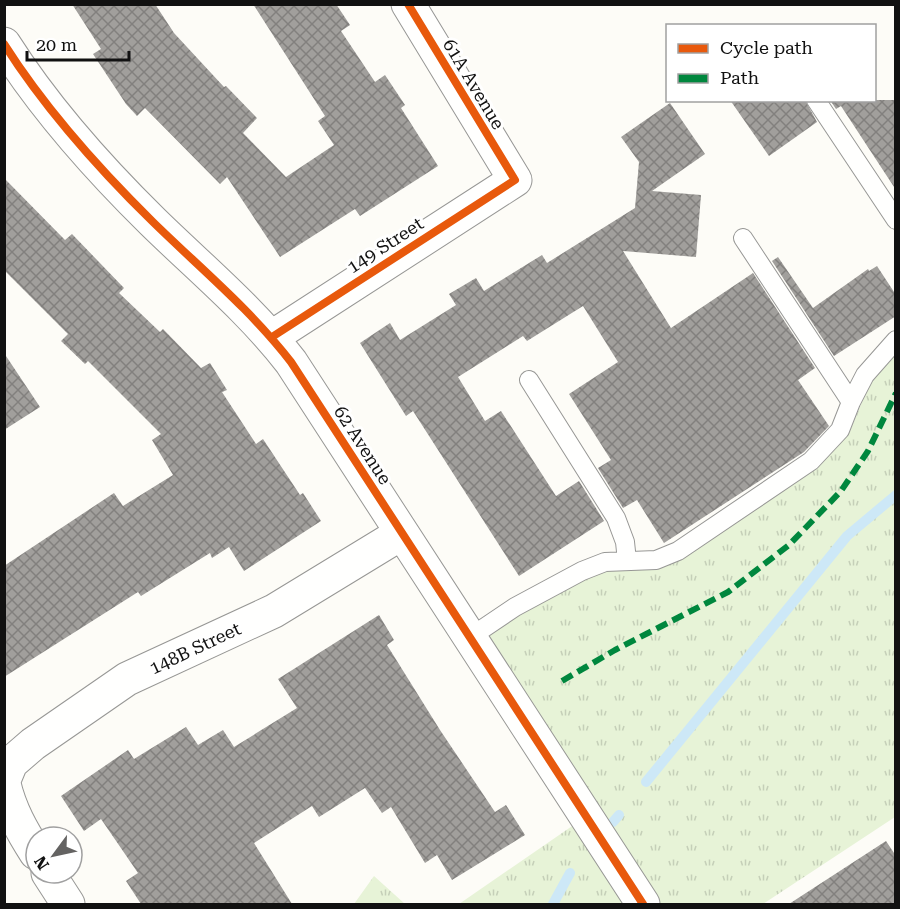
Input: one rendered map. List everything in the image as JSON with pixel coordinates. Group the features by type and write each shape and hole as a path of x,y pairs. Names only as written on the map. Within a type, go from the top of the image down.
{"street":[{"name":"61A Avenue","path":"408,4 515,180"},
{"name":"62 Avenue","path":"4,44 41,99 90,157 152,221 272,337 291,362 643,904"},
{"name":"149 Street","path":"272,337 515,180"},
{"name":"148B Street","path":"4,782 11,763 33,744 127,679 274,611 402,532"},
{"path":"4,782 12,810 24,832"},
{"path":"56,885 68,904"}],"lane":[{"path":"817,102 896,220"},
{"path":"743,238 851,402"},
{"path":"469,638 514,607 582,571 606,562 656,561 678,551 811,461 840,430 865,375 896,340"},
{"path":"529,380 616,518 625,542 627,561"}],"green space":[{"path":"895,352 895,817 763,904 459,904 578,822 480,639 527,609 587,577 609,570 661,567 814,466 850,431 873,375"},
{"path":"374,876 405,904 354,904"}],"building":[{"path":"72,4 155,4 174,33 224,87 226,86 257,118 243,133 286,177 334,145 318,121 325,116 253,4 336,4 350,25 341,31 375,82 385,75 405,105 401,108 438,166 360,216 355,209 280,257 227,177 220,184 145,108 137,116 126,104 93,54 101,49"},
{"path":"896,100 896,190 841,106 836,109 831,102"},
{"path":"731,102 806,102 817,122 769,156"},
{"path":"670,103 705,154 652,191 701,195 696,257 623,251 671,328 753,273 815,368 798,380 829,426 804,452 664,543 637,500 623,508 598,468 611,460 569,394 618,362 583,306 527,341 523,336 458,377 485,421 501,411 556,496 579,481 604,521 519,576 413,411 406,416 360,343 390,323 400,340 456,305 449,294 476,278 484,291 542,255 547,263 635,208 639,162 621,137"},
{"path":"4,178 65,240 72,234 124,288 119,293 160,332 163,329 201,368 210,363 227,390 222,392 256,444 263,439 300,495 303,493 321,521 244,571 229,547 212,558 210,553 141,596 138,592 4,677 4,566 114,493 123,506 173,475 152,440 161,434 88,361 85,364 61,341 68,334 4,270"},
{"path":"778,257 813,308 868,269 869,271 877,266 896,295 896,316 834,356 772,261"},
{"path":"4,353 40,407 4,430"},
{"path":"379,615 394,640 387,645 440,730 495,812 506,805 525,835 452,880 437,855 425,863 391,807 382,813 365,788 319,817 312,806 254,843 292,904 141,904 126,881 138,873 101,819 84,831 84,825 80,825 61,796 128,750 134,759 186,727 198,745 223,730 234,747 297,708 278,679"},
{"path":"886,841 896,856 896,904 789,904"}],"waterway":[{"path":"646,782 847,536 896,495"},
{"path":"613,822 619,815"},
{"path":"553,904 570,873"}],"marked path":[{"path":"562,681 615,650 728,592 789,545 841,491 868,451 896,393"}],"cycle path":[{"path":"272,337 515,180 408,4"},
{"path":"4,44 55,115 112,181 242,307 291,362 643,904"}]}
